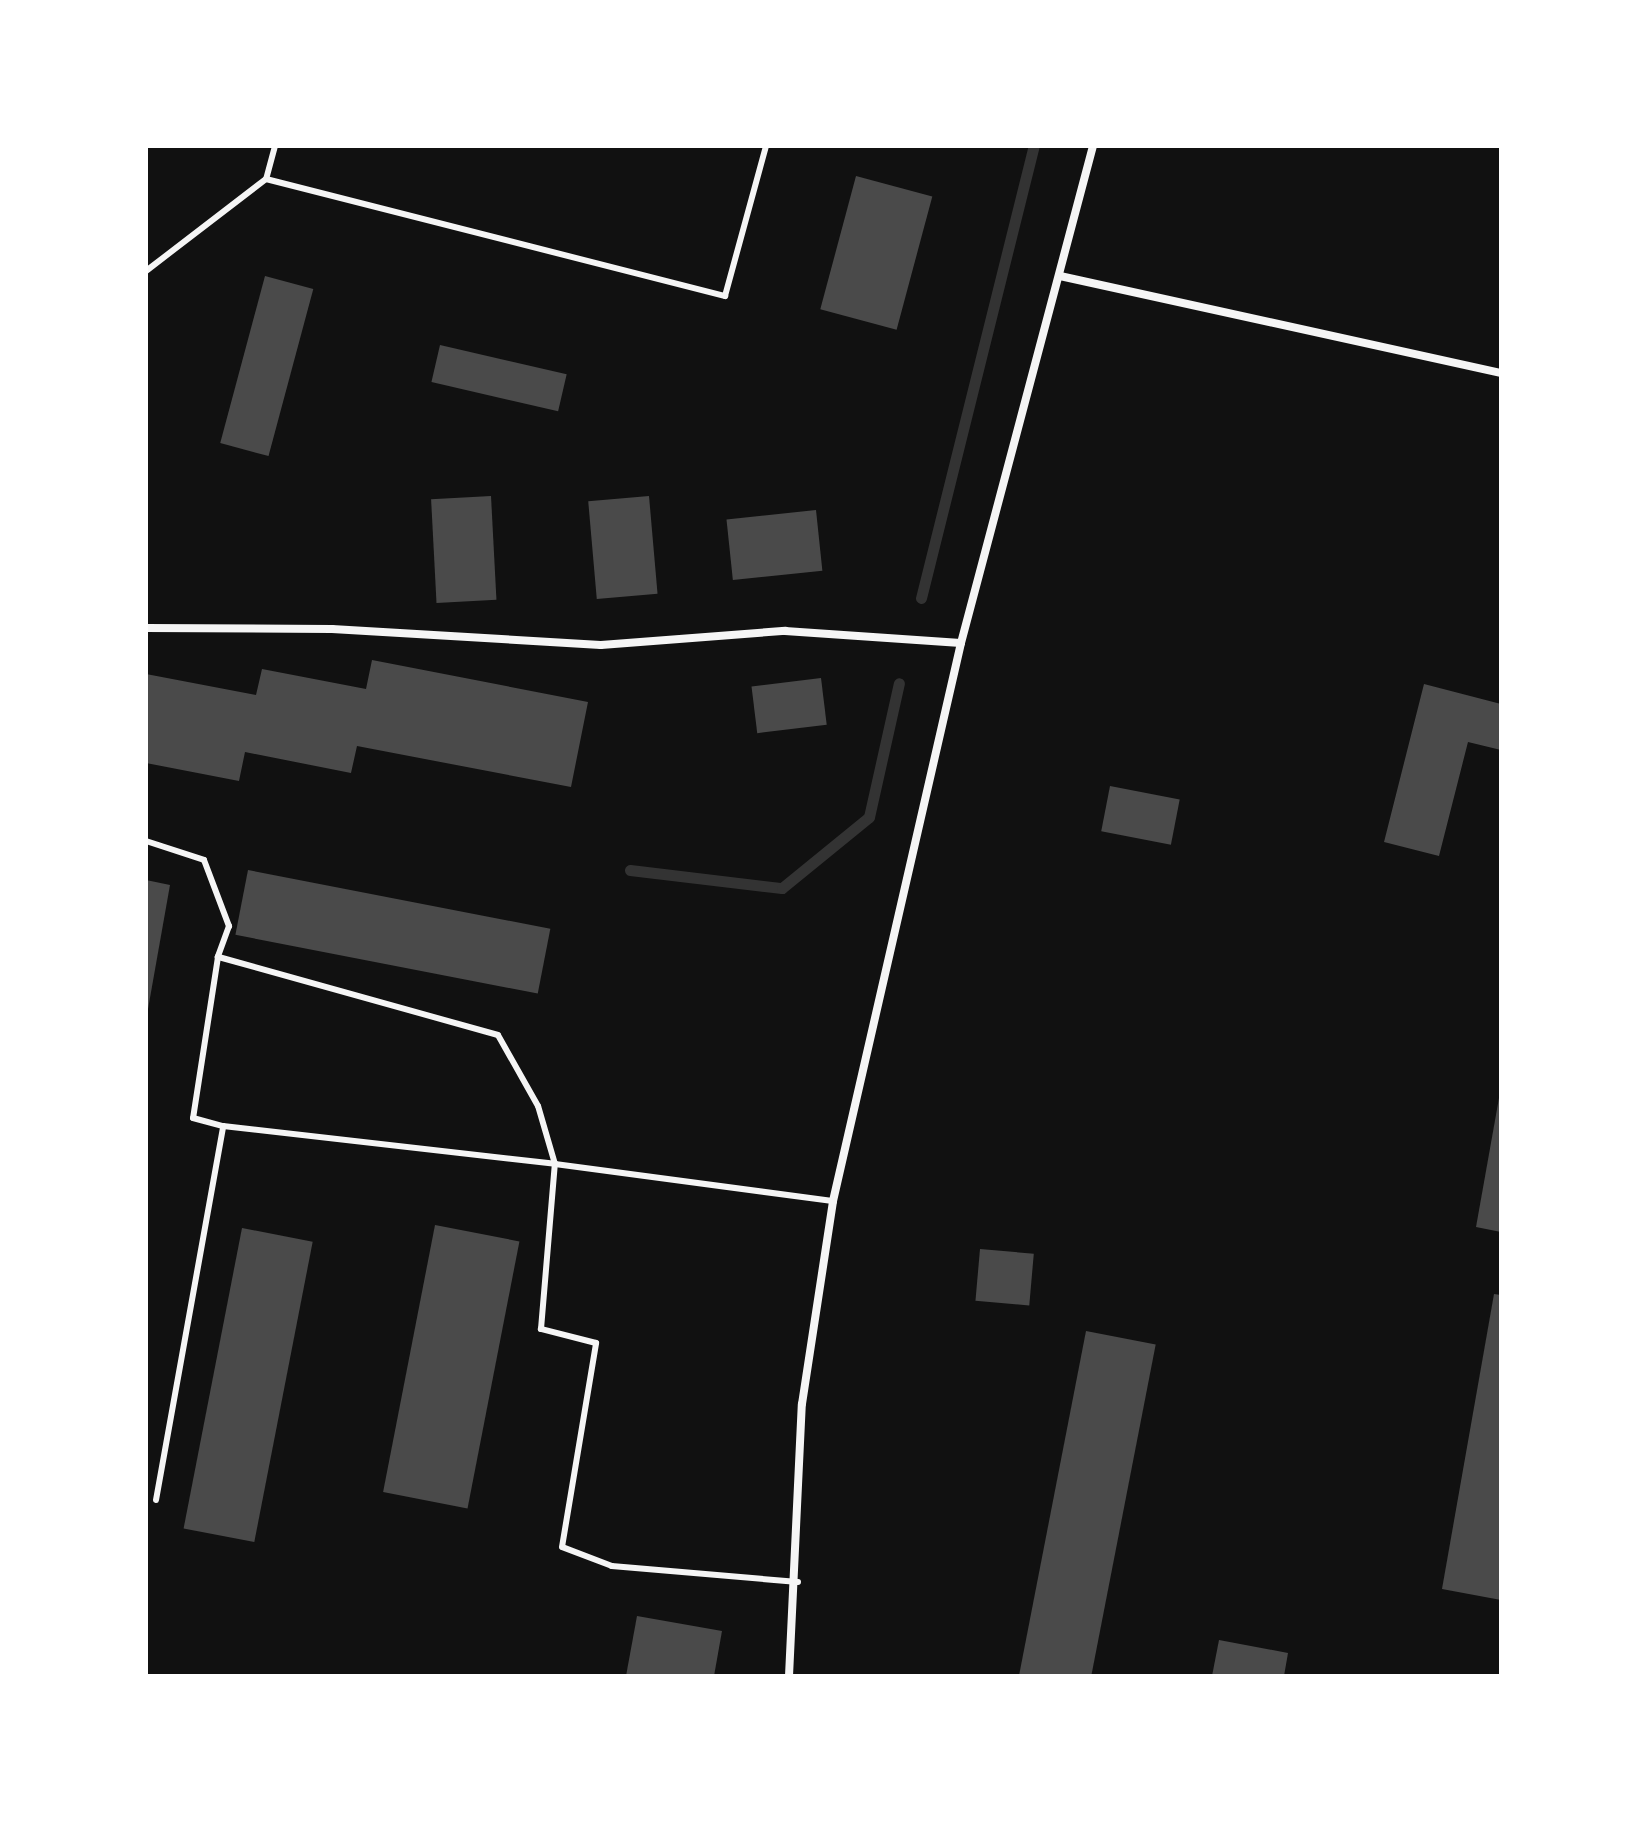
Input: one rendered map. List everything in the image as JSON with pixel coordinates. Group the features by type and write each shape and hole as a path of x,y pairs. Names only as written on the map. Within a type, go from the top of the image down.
{"street":[{"path":"789,1676 798,1582 802,1404 833,1201 961,643 1093,146"},
{"path":"1060,276 1501,373"},
{"path":"146,628 332,629 601,645 785,631 961,643"}],"lane":[{"path":"146,271 266,179 275,146"},
{"path":"266,179 725,296 766,146"},
{"path":"146,841 204,860 229,926 218,957 193,1118 223,1126 555,1164 833,1201"},
{"path":"218,957 498,1035 538,1106 555,1164 541,1329 596,1343 562,1547 612,1566 798,1582"},
{"path":"156,1500 223,1126"}],"building":[{"path":"856,176 932,196 897,330 820,309"},
{"path":"265,276 313,289 269,456 220,443"},
{"path":"440,345 567,374 558,411 431,382"},
{"path":"491,496 496,600 437,603 431,499"},
{"path":"649,496 658,594 597,599 588,501"},
{"path":"816,510 822,571 733,580 726,519"},
{"path":"372,660 588,702 571,787 357,746 351,773 245,752 239,781 146,763 146,674 256,695 262,669 366,689"},
{"path":"821,678 827,725 757,733 752,687"},
{"path":"1424,684 1501,704 1501,750 1468,742 1439,856 1384,842"},
{"path":"1110,786 1180,800 1171,845 1101,831"},
{"path":"248,870 550,929 538,994 235,935"},
{"path":"146,880 170,885 148,1009 146,1009"},
{"path":"1501,1098 1501,1232 1476,1227"},
{"path":"435,1225 519,1241 468,1508 383,1492"},
{"path":"242,1228 313,1242 254,1542 184,1528"},
{"path":"980,1249 1034,1254 1029,1306 975,1301"},
{"path":"1494,1294 1501,1295 1501,1600 1442,1589"},
{"path":"1086,1331 1156,1345 1091,1676 1019,1676"},
{"path":"637,1616 722,1631 714,1676 626,1676"},
{"path":"1219,1640 1288,1653 1284,1676 1212,1676"}],"waterway":[{"path":"921,598 1034,146"},
{"path":"630,870 782,888 869,817 899,683"}]}
